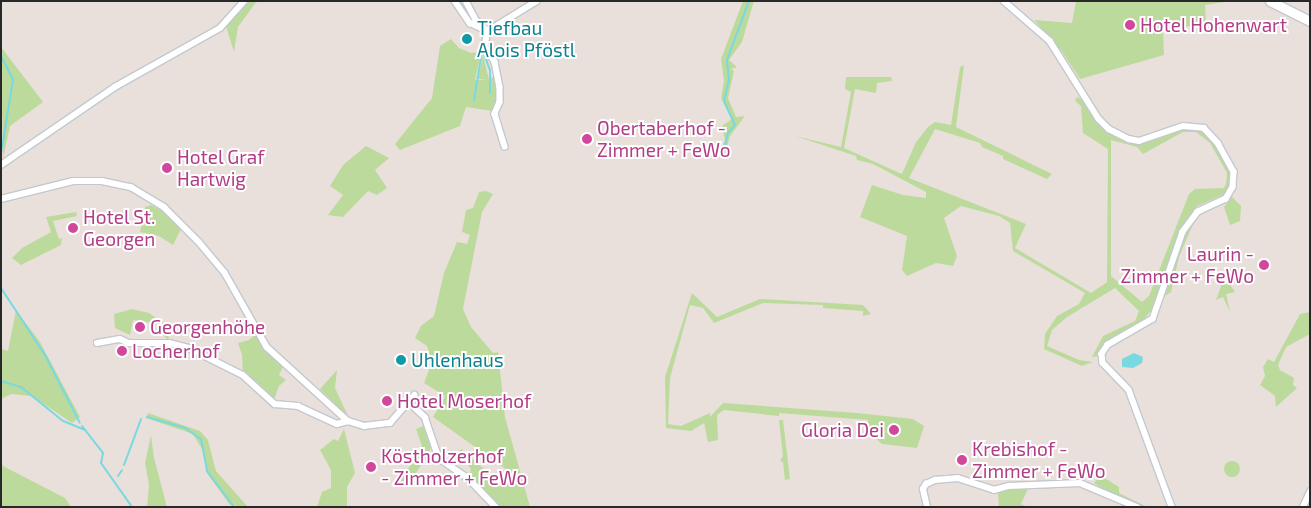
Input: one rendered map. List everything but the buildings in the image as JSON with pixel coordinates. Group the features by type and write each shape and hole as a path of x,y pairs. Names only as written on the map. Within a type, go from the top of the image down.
{"street":[{"path":"1,164 115,86 220,28 244,1"},
{"path":"455,1 470,23 488,32"},
{"path":"466,1 488,32"},
{"path":"505,147 495,114 500,102 500,87 494,62 485,47 488,32 537,1"},
{"path":"1004,1 1046,38 1099,119 1109,128 1129,139 1139,141 1183,126 1204,128 1218,142 1234,172 1233,187 1226,199 1198,212 1183,232 1153,319 1108,345 1102,354 1103,363 1128,390 1172,507"},
{"path":"1270,1 1310,20"},
{"path":"1,199 85,180 131,187 157,203 214,259 267,347 348,421 364,426 390,423 410,403 414,395"},
{"path":"97,343 120,339 129,343 174,344 189,348 243,375 275,404 298,406 337,424 348,421"},
{"path":"410,403 425,417 439,458 468,478 496,507"},
{"path":"927,507 925,486 939,479 965,478 994,490 1009,486 1080,483 1137,507"},
{"path":"1303,507 1310,492"}],"green space":[{"path":"247,1 257,1 238,27 234,52 226,26"},
{"path":"743,1 754,1 742,42 729,60 737,67 731,69 734,71 728,98 736,117 745,116 730,136 724,160 719,154 725,140 722,126 732,119 721,98 724,81 721,59"},
{"path":"1076,1 1231,1 1205,5 1206,23 1163,31 1164,55 1080,79 1061,50 1034,20 1072,23"},
{"path":"451,39 459,48 471,53 481,52 475,80 487,80 478,79 483,55 489,80 496,74 497,100 492,111 466,107 460,126 400,150 395,144 432,98 440,46"},
{"path":"1,47 43,102 10,126 3,158"},
{"path":"964,65 956,127 1052,174 1047,179 1003,159 1003,156 982,147 980,143 935,129 909,178 1026,224 1015,248 1091,293 1107,282 1108,149 1083,133 1081,106 1075,101 1077,97 1087,101 1085,103 1096,121 1106,130 1131,143 1155,140 1182,128 1205,131 1232,172 1233,182 1227,193 1197,206 1184,225 1176,240 1158,302 1141,323 1105,342 1099,356 1092,357 1103,336 1135,321 1139,311 1115,288 1067,317 1052,330 1047,346 1079,360 1093,362 1082,366 1044,349 1045,334 1057,316 1079,304 1085,293 1013,251 1010,223 999,216 961,206 944,218 957,256 953,266 936,263 907,276 902,270 907,236 860,217 872,185 903,195 926,198 926,192 873,164 857,160 856,156 795,136 841,147 851,92 845,89 846,77 891,77 892,81 877,83 876,93 855,89 844,148 902,174 916,142 928,127 935,122 951,125 960,67","holes":["1183,132 1196,132 1210,143 1227,173 1226,184 1224,188 1195,189 1189,194 1149,296 1142,302 1111,276 1111,140 1137,147 1143,154"]},
{"path":"366,146 389,158 375,170 387,188 377,195 368,191 343,217 328,215 343,195 330,186 343,165"},
{"path":"486,191 493,194 482,212 463,309 471,327 493,353 498,352 505,417 530,507 498,507 468,478 471,469 460,456 455,458 461,449 499,482 510,472 433,417 445,396 424,383 432,362 427,346 415,338 421,326 434,316 444,273 457,242 467,244 470,235 462,232 466,210 473,208 479,192"},
{"path":"1232,197 1241,206 1240,221 1230,225 1224,207"},
{"path":"151,205 168,214 182,227 173,245 159,236 140,232 145,207"},
{"path":"76,212 77,216 53,221 59,239 62,238 61,245 21,265 12,258 22,248 51,232 46,217"},
{"path":"1194,222 1179,257 1171,292 1165,296 1183,237"},
{"path":"1223,281 1229,283 1235,292 1226,294 1230,312 1223,297 1216,300"},
{"path":"692,293 717,317 760,299 863,305 871,314 863,316 863,311 823,308 823,305 763,303 714,323 703,308 690,305 670,378 668,424 681,426 710,413 710,417 723,403 857,413 913,419 924,426 917,448 882,444 869,432 868,420 779,413 779,416 724,410 717,415 718,440 708,442 704,423 691,431 666,428 665,377"},
{"path":"132,309 149,313 167,326 169,341 160,332 160,324 133,320 130,335 115,328 114,314"},
{"path":"16,310 40,342 80,417 72,423 32,396 11,394 1,399 1,349 8,351"},
{"path":"1310,312 1310,334 1286,347 1278,365 1280,370 1294,378 1293,385 1297,388 1276,407 1275,396 1260,385 1265,376 1263,367 1268,359 1274,362 1300,314"},
{"path":"258,332 284,365 279,375 286,380 279,386 273,402 243,375 242,355 238,343 249,340"},
{"path":"337,370 335,388 349,418 320,389"},
{"path":"148,413 200,431 208,440 216,471 248,507 230,505 206,472 205,454 193,434 146,418"},
{"path":"779,420 783,420 790,479 785,480 783,462 780,461 783,456"},
{"path":"426,425 432,443 429,453 414,476 396,487 396,482 412,464 422,446 416,429"},
{"path":"344,429 355,473 347,487 347,507 317,507 322,492 331,488 331,470 320,450 334,439 338,441"},
{"path":"151,435 154,458 167,507 147,507 149,485 145,463"},
{"path":"1229,461 1235,461 1240,466 1238,475 1229,477 1224,472 1224,466"},
{"path":"1,465 65,498 71,507 1,507"},
{"path":"1100,475 1119,487 1119,493 1147,507 1131,507 1094,483"},
{"path":"1012,489 1028,489 1021,504 1027,507 999,507 998,493"}],"water":[{"path":"1134,353 1143,357 1142,363 1133,368 1122,367 1122,359"}],"waterway":[{"path":"722,157 728,133 735,125 724,101 729,80 727,60 749,1"},
{"path":"474,100 482,51"},
{"path":"483,51 490,70 490,93"},
{"path":"1,56 13,80 1,153"},
{"path":"1,288 45,355 80,423"},
{"path":"1,381 21,387 63,421 85,430"},
{"path":"147,417 185,428 201,439 207,471 234,507"},
{"path":"124,465 141,419"},
{"path":"82,426 103,453 101,463 132,507"},
{"path":"118,476 122,470"}],"place":[{"name":"Hotel Hohenwart","path":"1130,25"},
{"name":"Tiefbau Alois Pföstl","path":"467,39"},
{"name":"Obertaberhof - Zimmer + FeWo","path":"587,139"},
{"name":"Hotel Graf Hartwig","path":"167,168"},
{"name":"Hotel St. Georgen","path":"73,228"},
{"name":"Laurin - Zimmer + FeWo","path":"1264,265"},
{"name":"Georgenhöhe","path":"140,327"},
{"name":"Locherhof","path":"122,351"},
{"name":"Uhlenhaus","path":"401,360"},
{"name":"Hotel Moserhof","path":"387,401"},
{"name":"Gloria Dei","path":"894,430"},
{"name":"Krebishof - Zimmer + FeWo","path":"962,460"},
{"name":"Köstholzerhof - Zimmer + FeWo","path":"371,467"}]}
